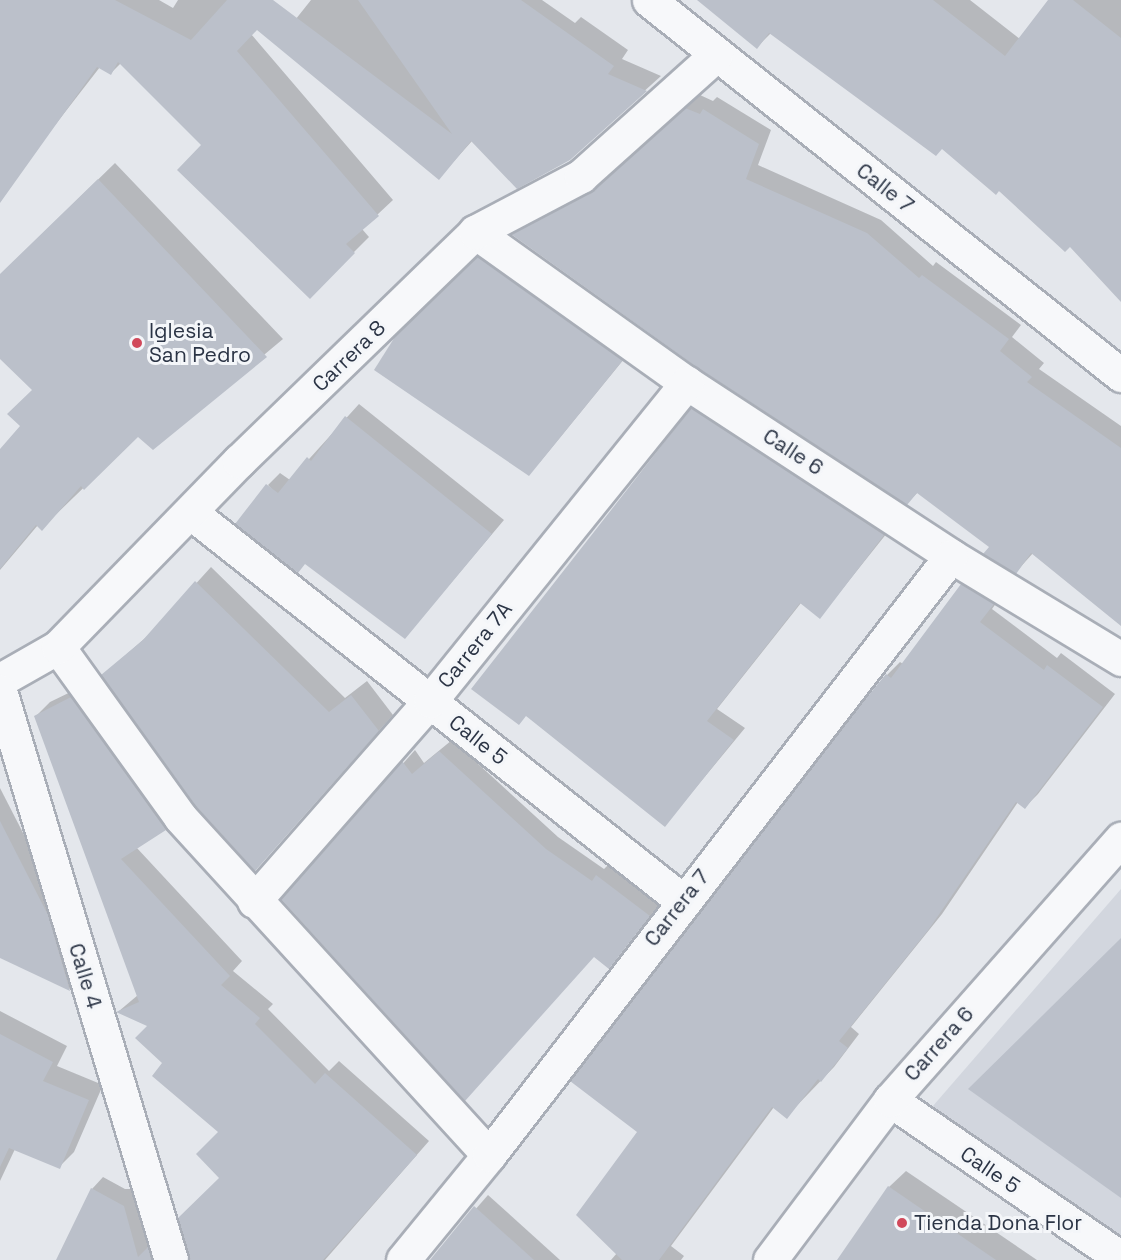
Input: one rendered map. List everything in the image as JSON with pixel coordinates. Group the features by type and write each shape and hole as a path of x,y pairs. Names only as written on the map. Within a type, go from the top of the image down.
{"street":[{"name":"Calle 7","path":"649,0 1121,375"},
{"name":"Carrera 8","path":"0,680 58,647 190,512 474,232 581,176 716,55"},
{"name":"Calle 6","path":"474,232 687,383 951,556 1121,659"},
{"name":"Carrera 7A","path":"254,901 429,701 687,383"},
{"name":"Calle 5","path":"190,512 682,901"},
{"name":"Carrera 7","path":"403,1260 489,1155 682,901 951,556"},
{"path":"58,647 180,817 254,901 489,1155"},
{"name":"Calle 4","path":"0,691 171,1260"},
{"name":"Carrera 6","path":"770,1260 890,1100 1121,839"},
{"name":"Calle 5","path":"890,1100 1121,1258"}],"shaded area":[{"path":"1121,889 1121,1248 926,1114"}],"building":[{"path":"0,0 115,0 191,40 227,0 273,0 452,134 358,0 521,0 614,66 608,74 647,91 570,160 517,189 471,141 439,180 257,30 237,51 379,216 346,244 355,253 310,299 177,170 201,145 118,62 111,75 97,67 0,203"},
{"path":"697,0 933,0 1005,56 1048,0 1073,0 1121,38 1121,302 1070,247 1065,252 999,191 996,195 942,149 936,156 769,33 757,49"},
{"path":"685,108 700,114 703,109 759,144 746,179 867,233 919,278 922,275 1009,339 1000,351 1032,377 1027,382 1121,448 1121,626 1031,553 1016,574 983,554 989,547 917,493 907,505 698,368 511,234 593,190"},
{"path":"98,179 267,357 153,450 138,437 84,490 81,486 42,531 36,525 0,569 0,449 20,426 7,414 32,390 0,359 0,274"},
{"path":"477,256 623,360 529,476 374,370 398,332"},
{"path":"691,408 884,535 820,619 800,603 707,721 734,740 665,827 526,716 519,725 471,689"},
{"path":"345,416 492,534 405,639 305,564 298,573 235,524 266,484 278,493 307,457 311,461"},
{"path":"195,581 329,712 351,695 379,731 255,871 195,805 101,675 143,640"},
{"path":"961,584 994,604 980,622 1044,670 1047,665 1103,707 1025,809 1016,802 929,929 839,1041 848,1048 821,1082 818,1079 787,1119 772,1107 659,1260 622,1260 576,1215 637,1132 570,1081 845,724 886,674 891,678"},
{"path":"71,697 166,830 121,859 230,976 221,985 260,1018 255,1024 315,1084 325,1073 417,1155 323,1260 189,1260 178,1218 219,1178 196,1154 218,1132 152,1076 162,1063 135,1038 147,1026 116,1012 139,1002 34,716"},
{"path":"439,751 546,849 592,881 596,875 650,916 609,969 594,957 465,1101 281,899 402,761 412,774"},
{"path":"0,821 48,915 70,991 0,958"},
{"path":"1121,938 1121,1198 968,1089"},
{"path":"0,1034 53,1062 43,1081 89,1100 60,1169 9,1148 0,1167"},
{"name":"Tienda Dona Flor","path":"888,1186 996,1260 837,1260"},
{"path":"91,1188 124,1206 138,1257 148,1247 151,1260 56,1260"},
{"path":"474,1206 534,1260 430,1260"}],"place":[{"name":"Iglesia San Pedro","path":"137,343"},
{"name":"Tienda Dona Flor","path":"902,1223"}]}
